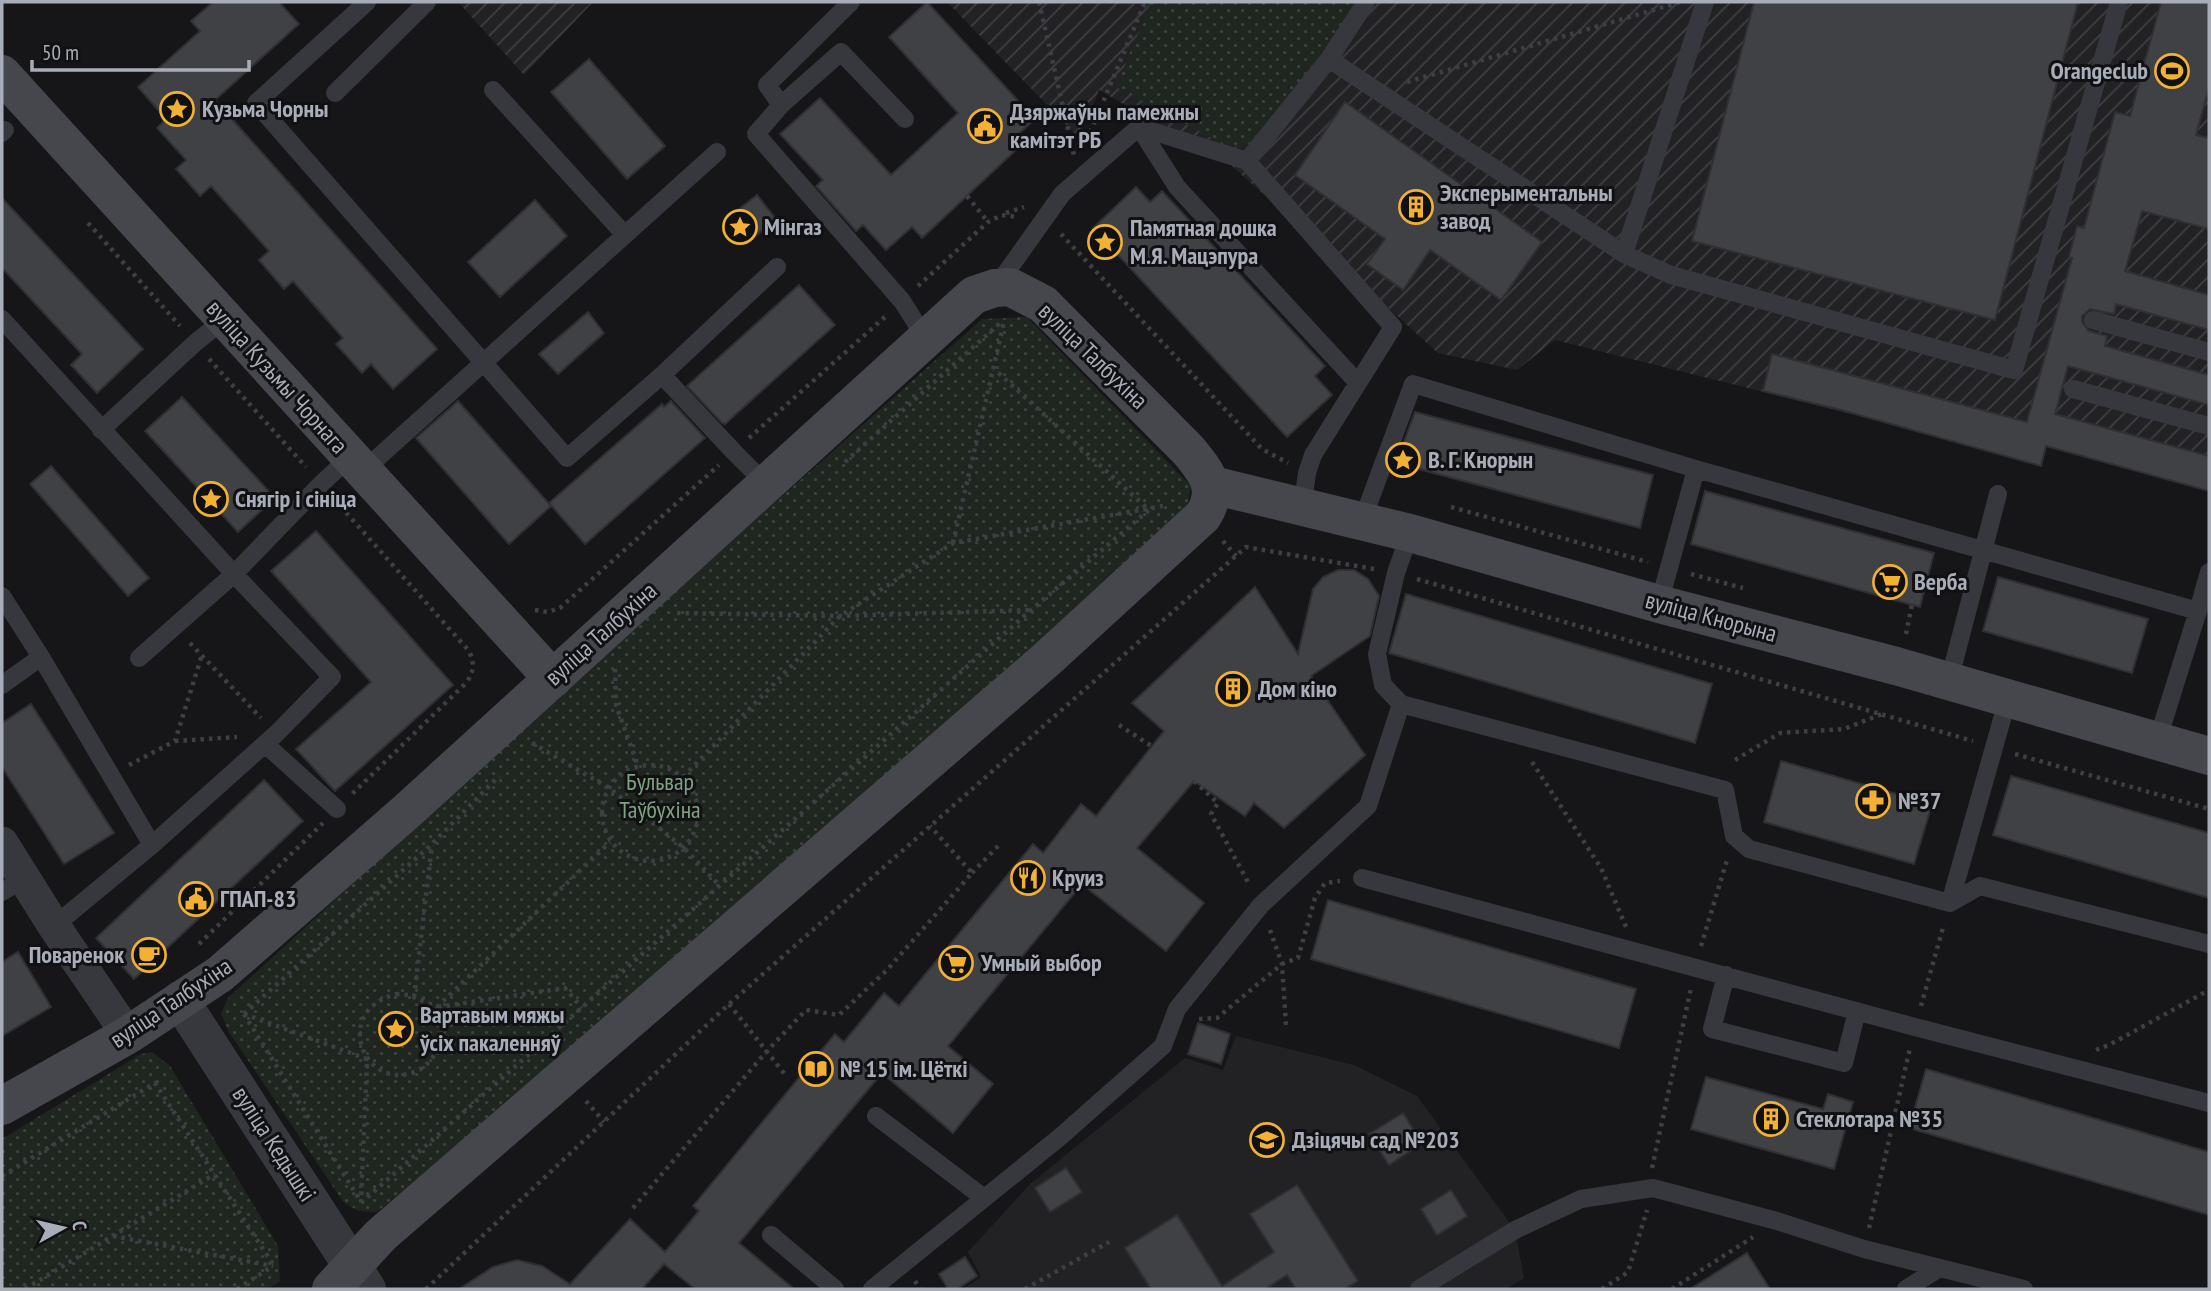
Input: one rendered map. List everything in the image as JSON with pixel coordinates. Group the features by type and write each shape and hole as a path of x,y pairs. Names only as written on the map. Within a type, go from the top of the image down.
{"main road":[{"name":"вуліца Кузьмы Чорнага","path":"2,74 553,679"},
{"name":"вуліца Талбухіна","path":"2,1106 128,1035 220,974 406,812 974,295 995,288 1010,287 1044,304 1189,452 1212,485"},
{"name":"вуліца Кнорына","path":"1212,485 1410,533 1659,604 1949,681 2209,756"},
{"path":"350,1282 381,1235 1076,632 1203,516 1209,508 1212,485"}],"street":[{"path":"2,843 13,885 54,926 128,1035"},
{"name":"вуліца Кедышкі","path":"180,1000 350,1282"}],"lane":[{"path":"367,2 256,103 567,458 662,375 777,267"},
{"path":"335,93 427,2"},
{"path":"781,105 767,85 851,2"},
{"path":"1247,161 1329,59 1366,2"},
{"path":"1624,254 1705,2"},
{"path":"1329,59 1624,254 1671,275 2014,370 2119,2"},
{"path":"905,119 841,52 781,105 756,134 902,301 926,339"},
{"path":"493,90 625,235"},
{"path":"1139,127 1247,161 1393,327 1313,455 1307,472 1303,508"},
{"path":"995,288 1062,194 1139,127"},
{"path":"1139,127 1177,187 1359,383"},
{"path":"139,658 234,575 321,484 356,464 483,362 717,152"},
{"path":"2,319 234,575 332,677 270,739 152,845 54,926"},
{"path":"101,430 195,343 225,319"},
{"path":"2093,320 2209,352"},
{"path":"662,375 766,484"},
{"path":"1362,521 1413,384 1696,469 2198,611"},
{"path":"2073,389 2209,426"},
{"path":"1659,604 1696,469"},
{"path":"1949,681 1998,494"},
{"path":"1410,533 1396,573 1377,654 1383,685 1401,704 1725,790 1734,836 1749,849 1950,903 1980,886 2209,944"},
{"path":"2157,742 2209,572"},
{"path":"2,596 152,845"},
{"path":"2,685 41,657"},
{"path":"1950,903 2008,698"},
{"path":"872,1289 1060,1137 1163,1046 1177,1009 1261,905 1368,806 1401,704"},
{"path":"270,739 337,809"},
{"path":"1362,878 2209,1103"},
{"path":"1726,975 1712,1028 1844,1063 1857,1011"},
{"path":"876,1116 984,1198"},
{"path":"1419,1289 1515,1230 1581,1199 1653,1188 1777,1221 1864,1249 2024,1289"},
{"path":"771,1235 835,1289"},
{"path":"1906,1289 1938,1269"}],"path":[{"path":"1039,2 1076,165 1144,2"},
{"path":"1378,91 1681,2"},
{"path":"1002,215 1062,194"},
{"path":"967,195 988,222"},
{"path":"87,221 469,651 474,665 466,683 191,952"},
{"path":"841,465 1005,317 953,542"},
{"path":"994,369 1149,510"},
{"path":"683,777 840,616 953,542 1149,510 1175,503"},
{"path":"361,1203 1031,610 1149,510"},
{"path":"1222,539 1236,556"},
{"path":"426,1289 729,1004 1246,547 1396,573 2209,809"},
{"path":"687,604 677,614 840,616 1031,610"},
{"path":"1906,634 1912,604"},
{"path":"173,628 202,655 270,739"},
{"path":"175,741 202,655"},
{"path":"605,678 615,669 616,705 638,766"},
{"path":"1735,760 1780,733 1843,729 1882,714"},
{"path":"1119,725 1156,749"},
{"path":"523,752 543,734"},
{"path":"1515,734 1601,869 1636,951"},
{"path":"111,775 175,741 270,739"},
{"path":"532,743 609,788 684,848 720,886"},
{"path":"654,764 669,768 683,777 698,804 698,820 693,835 684,848 672,857 658,862 643,862 629,857 610,842 602,824 604,795 623,772 638,766 654,764"},
{"path":"244,1014 432,844 505,771"},
{"path":"1194,781 1218,803 1211,814 1261,905 1282,964 1286,1025"},
{"path":"930,826 972,873"},
{"path":"1602,1289 1628,1272 1653,1188 1650,1174 1695,967 1734,836"},
{"path":"438,1007 610,842"},
{"path":"633,1208 766,1052 806,1010 839,1015 887,970 1001,843"},
{"path":"414,997 432,844"},
{"path":"1282,964 1298,958 1315,898 1325,883 1362,878"},
{"path":"1864,1249 1915,1027 1950,903"},
{"path":"361,1203 367,1059 360,1043 360,1029 364,1016 372,1005 396,994 414,997 438,1007 565,988 582,1008"},
{"path":"2063,1064 2111,1044 2209,990"},
{"path":"729,1004 787,1077"},
{"path":"244,1014 367,1059 385,1072 398,1075 423,1068 432,1059 440,1034 438,1007"},
{"path":"244,1014 361,1203"},
{"path":"2,1176 156,1083 274,1266"},
{"path":"25,1289 215,1174"},
{"path":"1672,1289 1777,1221"},
{"path":"113,1236 274,1266"},
{"path":"1025,1289 1108,1242"},
{"path":"237,1289 274,1266"}],"shaded area":[{"path":"458,2 593,2 524,75"},
{"path":"947,2 2209,2 2209,491 2047,446 2041,466 1868,418 1555,340 1517,370 1438,353 1232,166 1099,90 1079,138"},
{"name":"Дзіцячы сад №203","path":"1236,1036 1354,1065 1417,1096 1515,1230 1524,1278 1506,1289 963,1289 981,1277 968,1252 1030,1184 1185,1058 1223,1070"}],"green space":[{"path":"1151,2 1359,2 1272,138 1231,148 1116,87"},
{"name":"Бульвар Таўбухіна","path":"1027,317 1191,486 1185,519 738,916 377,1212 359,1211 344,1203 229,1032 221,1014 228,998 558,695 982,319"},
{"path":"152,1052 170,1066 278,1246 280,1281 268,1289 2,1289 2,1139 141,1054"}],"building":[{"path":"213,2 279,2 299,24 215,100 437,349 393,389 371,364 362,373 336,344 343,338 293,281 284,289 259,260 269,251 211,186 200,196 176,169 186,160 157,128 166,119 138,87 200,31 191,21"},
{"name":"Дзяржаўны памежны камітэт РБ","path":"927,2 1035,119 1010,142 1017,149 922,238 912,227 886,250 863,225 856,231 816,186 823,180 780,134 820,98 891,175 958,113 889,37"},
{"path":"1754,2 2078,2 1995,320 1692,241"},
{"path":"2161,2 2209,2 2209,88 2196,135 2209,138 2209,229 2142,211 2125,271 2209,295 2209,330 2116,304 2114,314 2090,309 2082,316 2082,322 2089,331 2107,336 2105,346 2209,375 2209,405 2068,366 2055,414 2209,456 2209,491 2046,446 2041,466 1763,391 1772,354 2027,422 2072,258 2069,257 2077,226 2084,228 2115,112 2130,116"},
{"path":"589,59 665,146 627,179 551,92"},
{"name":"Эксперыментальны завод","path":"1345,102 1542,242 1501,300 1430,250 1403,290 1367,264 1385,239 1295,175"},
{"path":"1136,187 1150,202 1162,191 1325,366 1315,376 1332,395 1287,437 1093,228"},
{"path":"757,195 776,219 748,242 729,217"},
{"path":"2,198 143,349 97,393 71,365 82,354 2,268"},
{"path":"535,200 567,236 500,297 468,262"},
{"path":"799,285 835,325 725,424 722,423 687,386"},
{"path":"588,312 604,333 558,374 539,354"},
{"path":"182,397 275,498 238,532 145,431"},
{"path":"458,401 551,506 509,544 416,438"},
{"path":"671,401 705,438 585,544 549,503 662,404 664,407"},
{"path":"1415,412 1653,475 1640,528 1396,463"},
{"path":"51,466 149,578 128,596 30,484"},
{"path":"1705,491 1934,553 1920,607 1691,544"},
{"path":"316,531 453,685 335,791 296,749 371,682 271,571"},
{"path":"1338,570 1354,570 1368,579 1379,596 1370,636 1311,676 1365,755 1284,828 1254,803 1245,816 1194,781 1137,848 1204,903 1166,951 1082,884 948,1046 993,1084 953,1133 882,1073 739,1243 794,1289 695,1289 664,1264 642,1289 459,1289 493,1267 517,1260 542,1266 570,1284 630,1219 665,1252 699,1211 693,1206 835,1034 844,1042 884,993 899,1006 1033,844 1043,853 1081,804 1096,816 1164,731 1132,703 1255,587 1298,654 1313,589 1323,577"},
{"path":"1998,577 2148,619 2132,673 1983,631"},
{"path":"1406,594 1712,684 1695,743 1389,653"},
{"path":"31,704 114,833 64,864 2,767 2,723"},
{"path":"1781,761 1932,804 1914,864 1764,822"},
{"path":"2011,776 2209,833 2209,898 1993,835"},
{"path":"264,780 303,821 134,979 96,938"},
{"path":"1328,900 1636,989 1619,1048 1311,959"},
{"path":"18,952 51,1007 2,1036 2,962"},
{"path":"1198,1023 1230,1034 1221,1064 1188,1054"},
{"path":"1926,1069 2209,1152 2209,1215 1909,1128"},
{"name":"Стеклотара №35","path":"1706,1077 1823,1109 1828,1094 1853,1102 1834,1169 1691,1129"},
{"path":"1403,1113 1422,1143 1389,1165 1369,1134"},
{"path":"1066,1168 1082,1192 1050,1212 1035,1188"},
{"path":"1297,1185 1358,1281 1344,1289 1296,1289 1287,1275 1265,1289 1151,1289 1125,1248 1177,1215 1222,1286 1274,1252 1250,1214"},
{"path":"1451,1190 1467,1216 1437,1235 1421,1209"},
{"path":"1747,1253 1770,1289 1690,1289"},
{"path":"965,1257 977,1276 957,1289 948,1289 939,1274"}],"place":[{"name":"Orangeclub","path":"2172,71"},
{"name":"Кузьма Чорны","path":"177,109"},
{"name":"Дзяржаўны памежны камітэт РБ","path":"985,126"},
{"name":"Эксперыментальны завод","path":"1416,207"},
{"name":"Мінгаз","path":"740,227"},
{"name":"Памятная дошка М.Я. Мацэпура","path":"1105,242"},
{"name":"В. Г. Кнорын","path":"1403,460"},
{"name":"Снягір і сініца","path":"211,499"},
{"name":"Верба","path":"1890,582"},
{"name":"Дом кіно","path":"1233,689"},
{"name":"№37","path":"1873,801"},
{"name":"Круиз","path":"1028,878"},
{"name":"ГПАП-83","path":"196,899"},
{"name":"Поваренок","path":"149,955"},
{"name":"Умный выбор","path":"956,963"},
{"name":"Вартавым мяжы ўсіх пакаленняў","path":"396,1029"},
{"name":"№ 15 ім. Цёткі","path":"816,1069"},
{"name":"Стеклотара №35","path":"1771,1119"},
{"name":"Дзіцячы сад №203","path":"1267,1140"}]}
